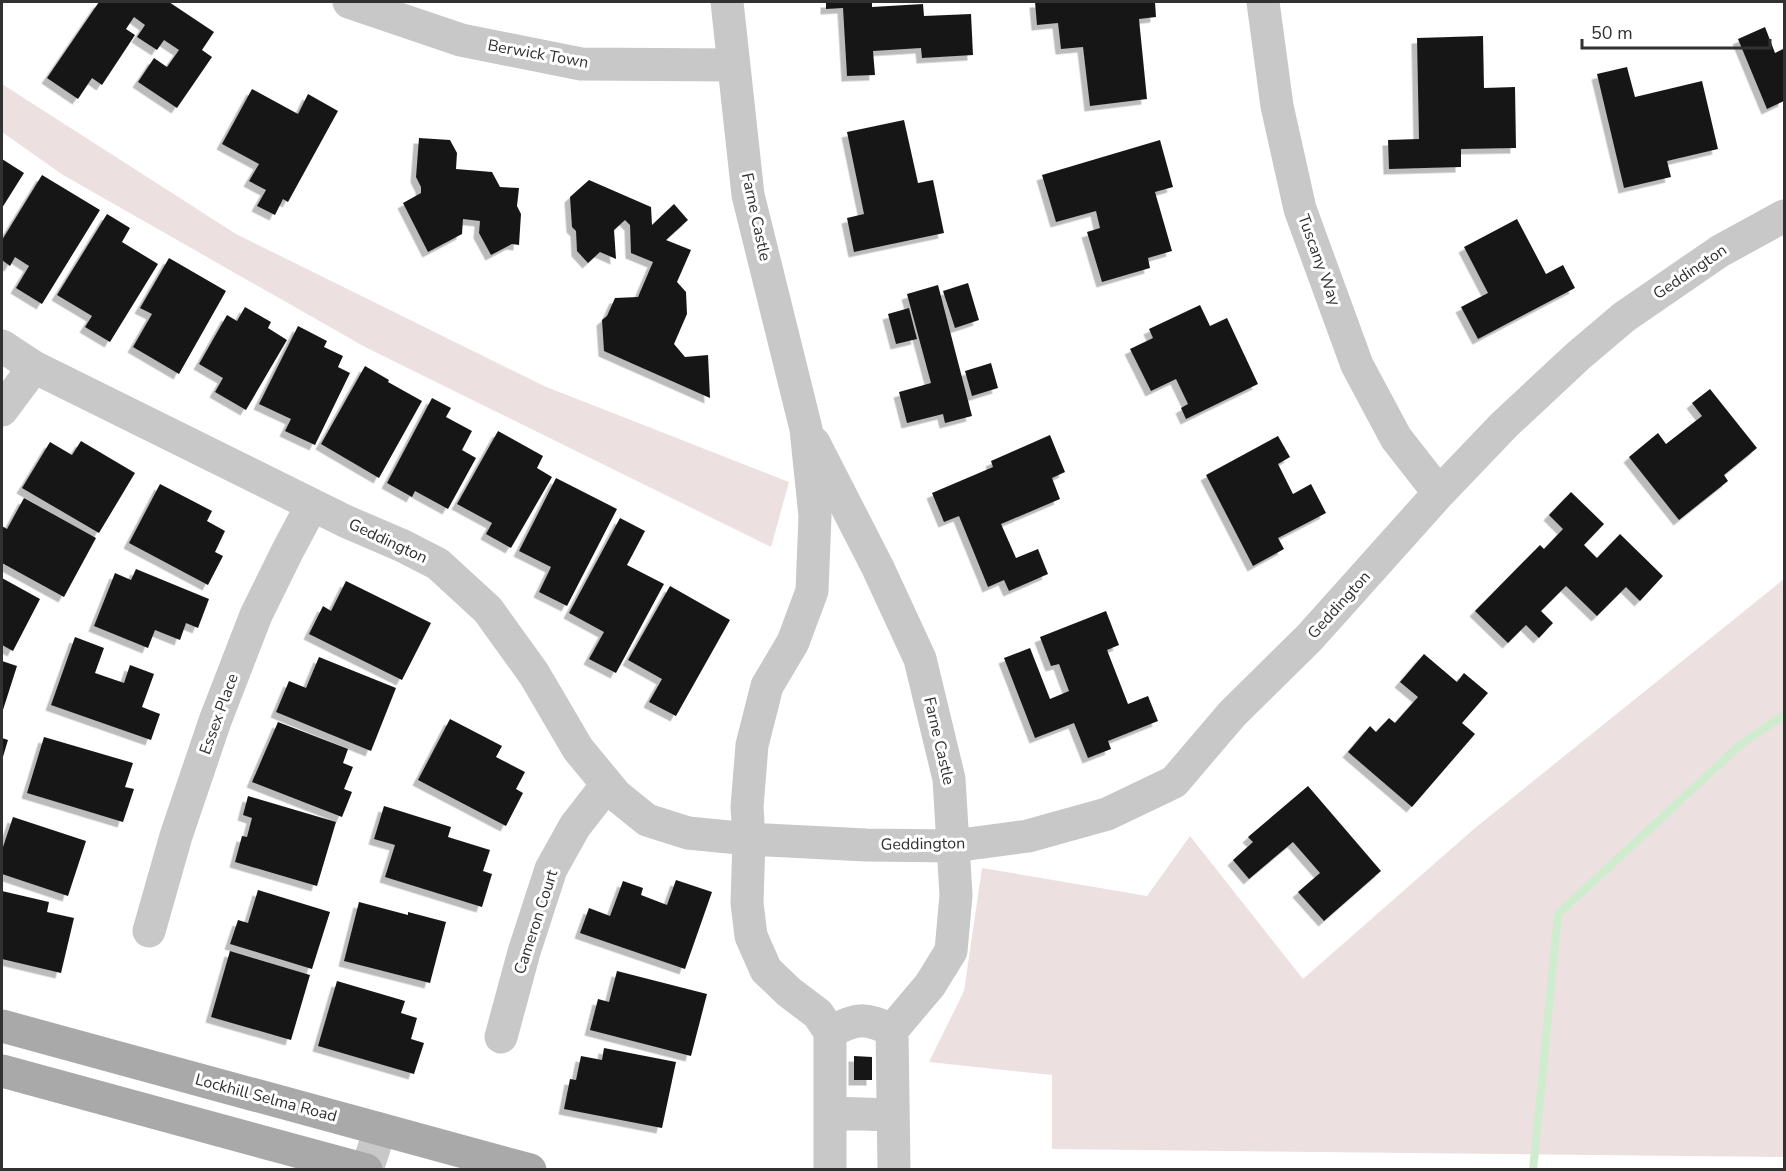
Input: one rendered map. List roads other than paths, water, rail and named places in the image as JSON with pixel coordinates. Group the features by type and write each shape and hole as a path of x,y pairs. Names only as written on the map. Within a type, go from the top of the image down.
{"main road":[{"name":"Lockhill Selma Road","path":"2,1026 530,1170"},
{"path":"2,1071 367,1170"}],"street":[{"name":"Berwick Town","path":"349,2 461,40 581,64 733,65"},
{"name":"Farne Castle","path":"728,2 748,195 806,429 815,516 812,591 793,642 767,686 752,745 747,807 747,903 751,936 766,970 789,992 818,1014 830,1032"},
{"name":"Tuscany Way","path":"1263,2 1277,106 1300,209 1358,365 1396,438 1439,493"},
{"name":"Geddington","path":"2,346 34,367 312,505 438,564 488,610 534,674 578,749 616,795 647,820 688,833 866,845 953,846 1028,836 1107,814 1173,782 1232,714 1310,637 1439,493 1504,425 1578,356 1624,317 1720,251 1785,216"},
{"path":"2,410 34,367"},
{"name":"Farne Castle","path":"806,429 878,568 920,659 949,779 956,895 951,951 930,984 892,1030"},
{"name":"Essex Place","path":"149,932 176,836 215,721 256,615 312,505"},
{"name":"Cameron Court","path":"501,1037 524,952 551,869 575,826 607,785"},
{"path":"830,1170 830,1032 850,1021 875,1021 892,1030 894,1170"},
{"path":"831,1113 893,1115"},
{"path":"367,1170 380,1129"}],"waterway":[{"path":"1533,1170 1558,914 1741,744 1784,715"}]}
